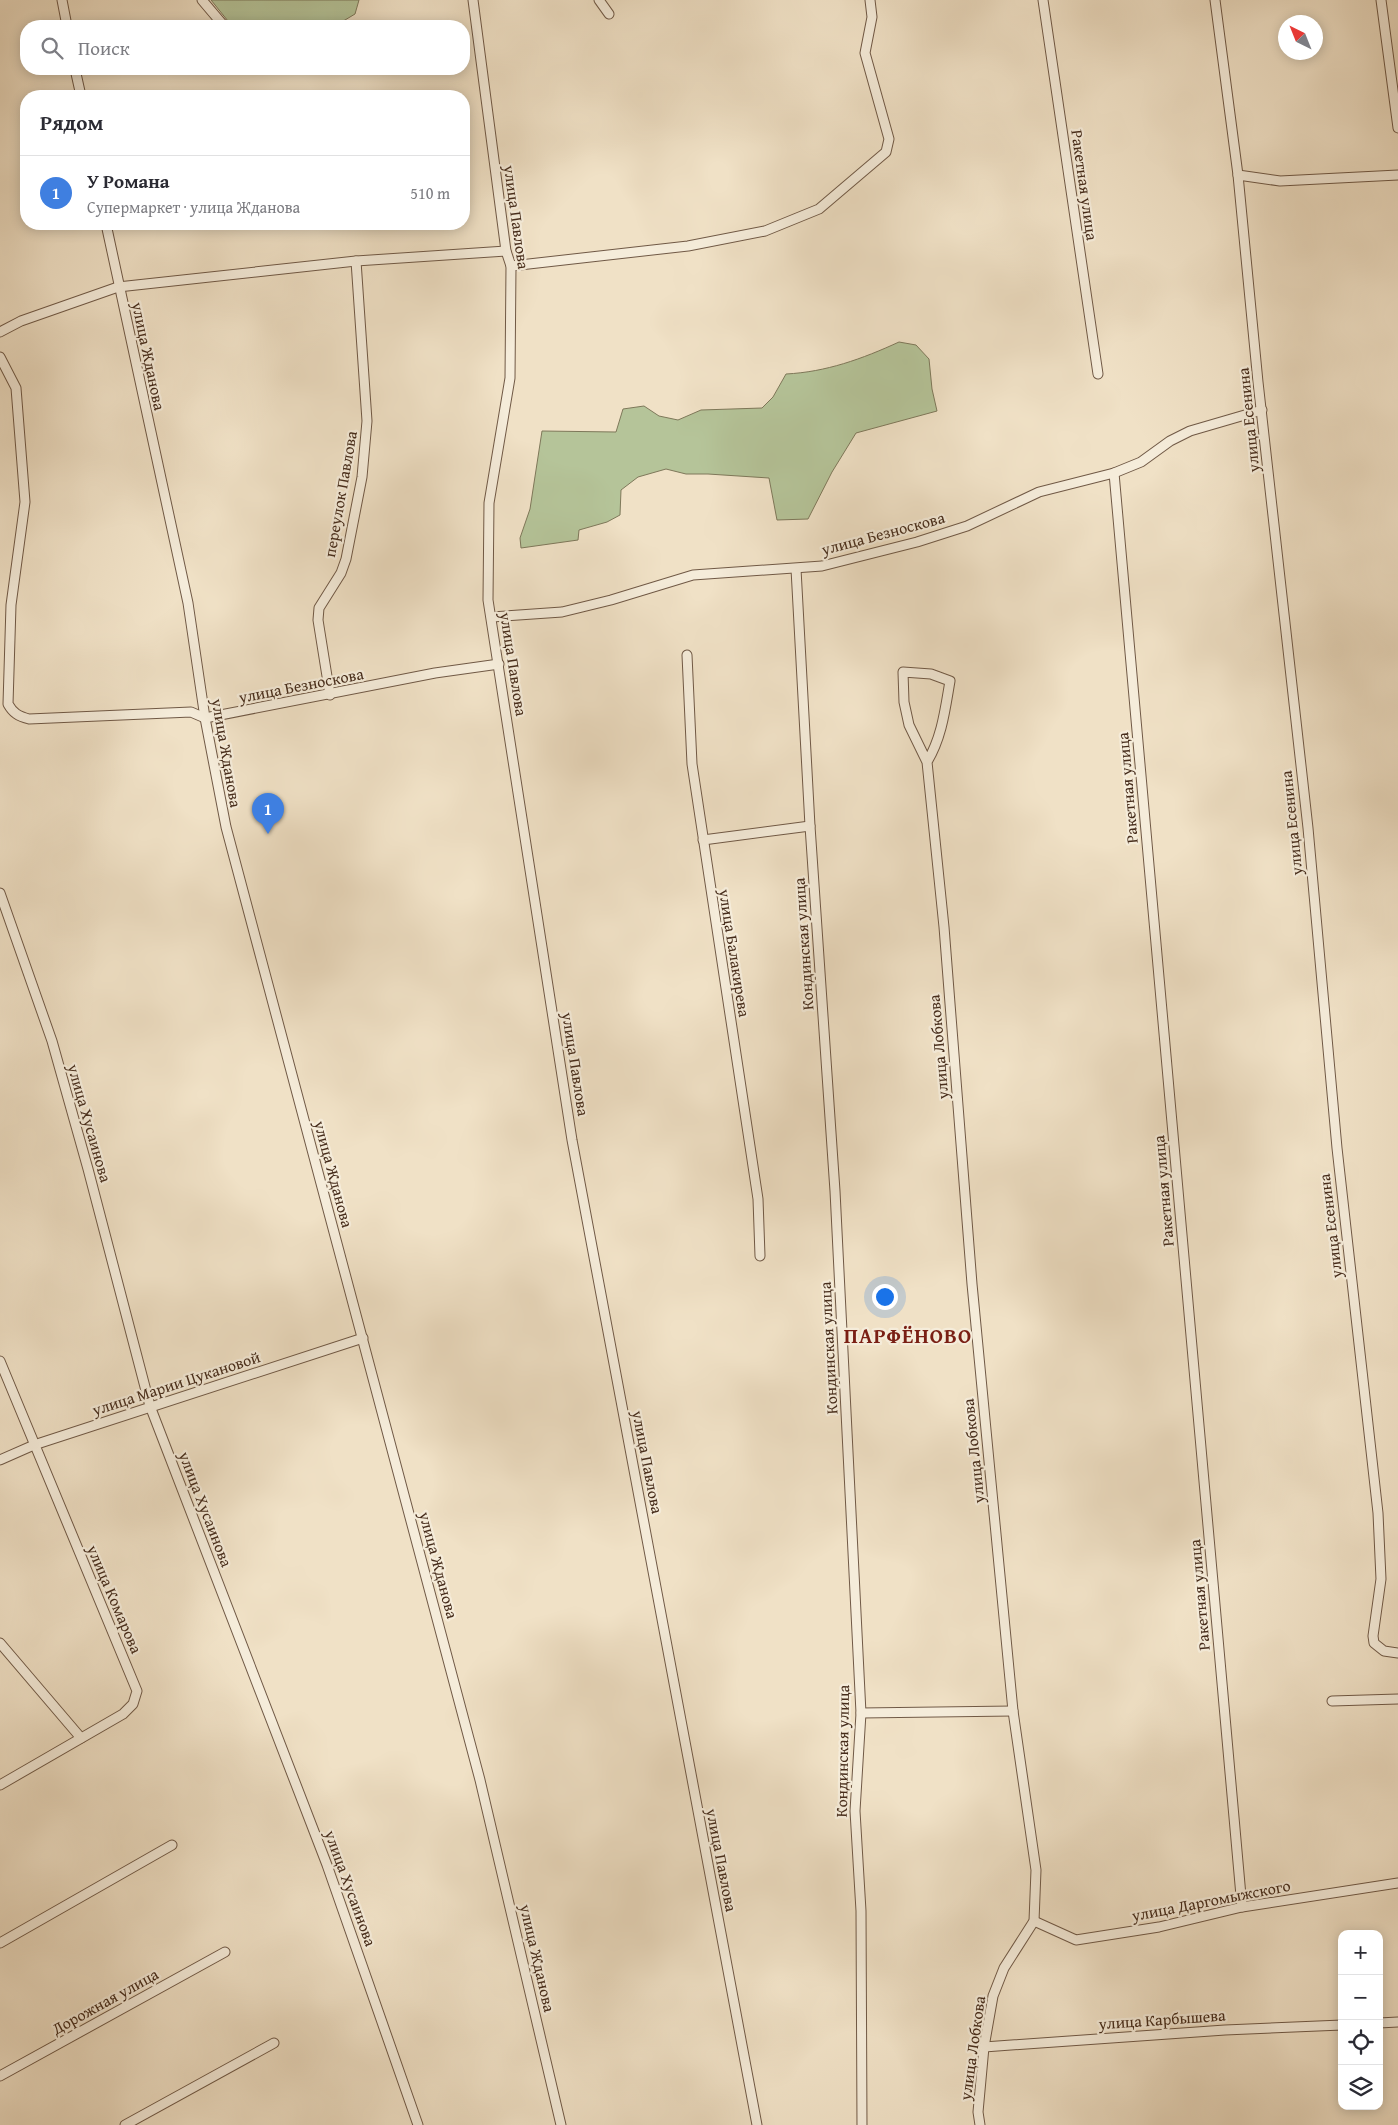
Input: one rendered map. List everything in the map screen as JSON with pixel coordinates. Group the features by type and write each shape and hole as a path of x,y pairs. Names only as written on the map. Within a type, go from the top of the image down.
{"street":[{"path":"62,0 66,20"},
{"path":"202,0 219,20"},
{"name":"улица Павлова","path":"473,0 506,251 511,266 510,378 489,502 488,600 572,1140 757,2125"},
{"path":"599,0 609,14"},
{"path":"511,266 688,246 765,231 819,209 886,152 889,139 865,53 872,17 870,0"},
{"name":"Ракетная улица","path":"1043,0 1098,374"},
{"name":"улица Есенина","path":"1215,0 1238,174 1308,828 1336,1148 1378,1512 1380,1579 1373,1636 1374,1643 1384,1651 1398,1653"},
{"path":"1380,0 1397,110 1398,128"},
{"path":"76,75 80,90"},
{"path":"1238,174 1280,181 1398,175"},
{"name":"улица Жданова","path":"107,230 188,604 205,718 226,827 480,1780 562,2125"},
{"path":"0,332 21,321 118,287 356,261 506,251"},
{"name":"переулок Павлова","path":"330,695 318,620 319,608 341,573 346,559 362,476 367,421 356,261"},
{"name":"улица Безноскова","path":"0,357 16,388 25,502 11,605 8,704 12,711 19,716 29,720 191,712 205,718 436,673 499,664"},
{"name":"улица Безноскова","path":"492,617 562,612 611,600 694,575 822,566 917,542 967,526 1038,492 1114,473 1142,462 1170,441 1190,431 1262,410"},
{"name":"Ракетная улица","path":"1114,473 1242,1907"},
{"name":"Кондинская улица","path":"796,569 810,826 835,1191 861,1713 855,1811 861,1911 862,2125"},
{"name":"улица Балакирева","path":"687,655 692,764 702,840 758,1199 760,1256"},
{"name":"улица Лобкова","path":"927,762 936,747 942,730 950,681 931,674 903,672 904,702 909,724 927,762 944,927 972,1284 1013,1711 1036,1870 1034,1921 1004,1968 993,1996 984,2046 978,2112 980,2125"},
{"path":"702,840 810,826"},
{"name":"улица Хусаинова","path":"0,893 52,1041 88,1169 150,1406 328,1865 418,2125"},
{"name":"улица Марии Цукановой","path":"0,1460 34,1445 150,1406 363,1338"},
{"name":"улица Комарова","path":"0,1360 137,1691 133,1704 123,1714 0,1786"},
{"path":"0,1643 81,1738"},
{"path":"1332,1701 1398,1699"},
{"path":"861,1713 1013,1711"},
{"path":"0,1944 172,1845"},
{"name":"улица Даргомыжского","path":"1034,1921 1076,1940 1159,1927 1242,1907 1398,1883"},
{"name":"Дорожная улица","path":"0,2076 225,1952"},
{"path":"1383,2023 1398,2022"},
{"name":"улица Карбышева","path":"984,2046 1225,2030 1338,2025"},
{"path":"125,2125 274,2043"}],"green space":[{"path":"211,0 359,0 355,14 345,20 227,20"},
{"path":"899,342 916,345 929,359 932,389 937,411 856,433 832,472 808,519 777,520 769,478 686,474 666,469 638,477 621,490 620,515 607,522 579,530 578,540 521,548 520,538 530,509 542,431 616,432 623,409 644,406 659,416 678,420 701,410 762,408 773,397 786,374 815,371 844,364"}],"place":[{"name":"У Романа","path":"268,834"}],"district":[{"name":"ПАРФЁНОВО","path":"908,1335"}]}
